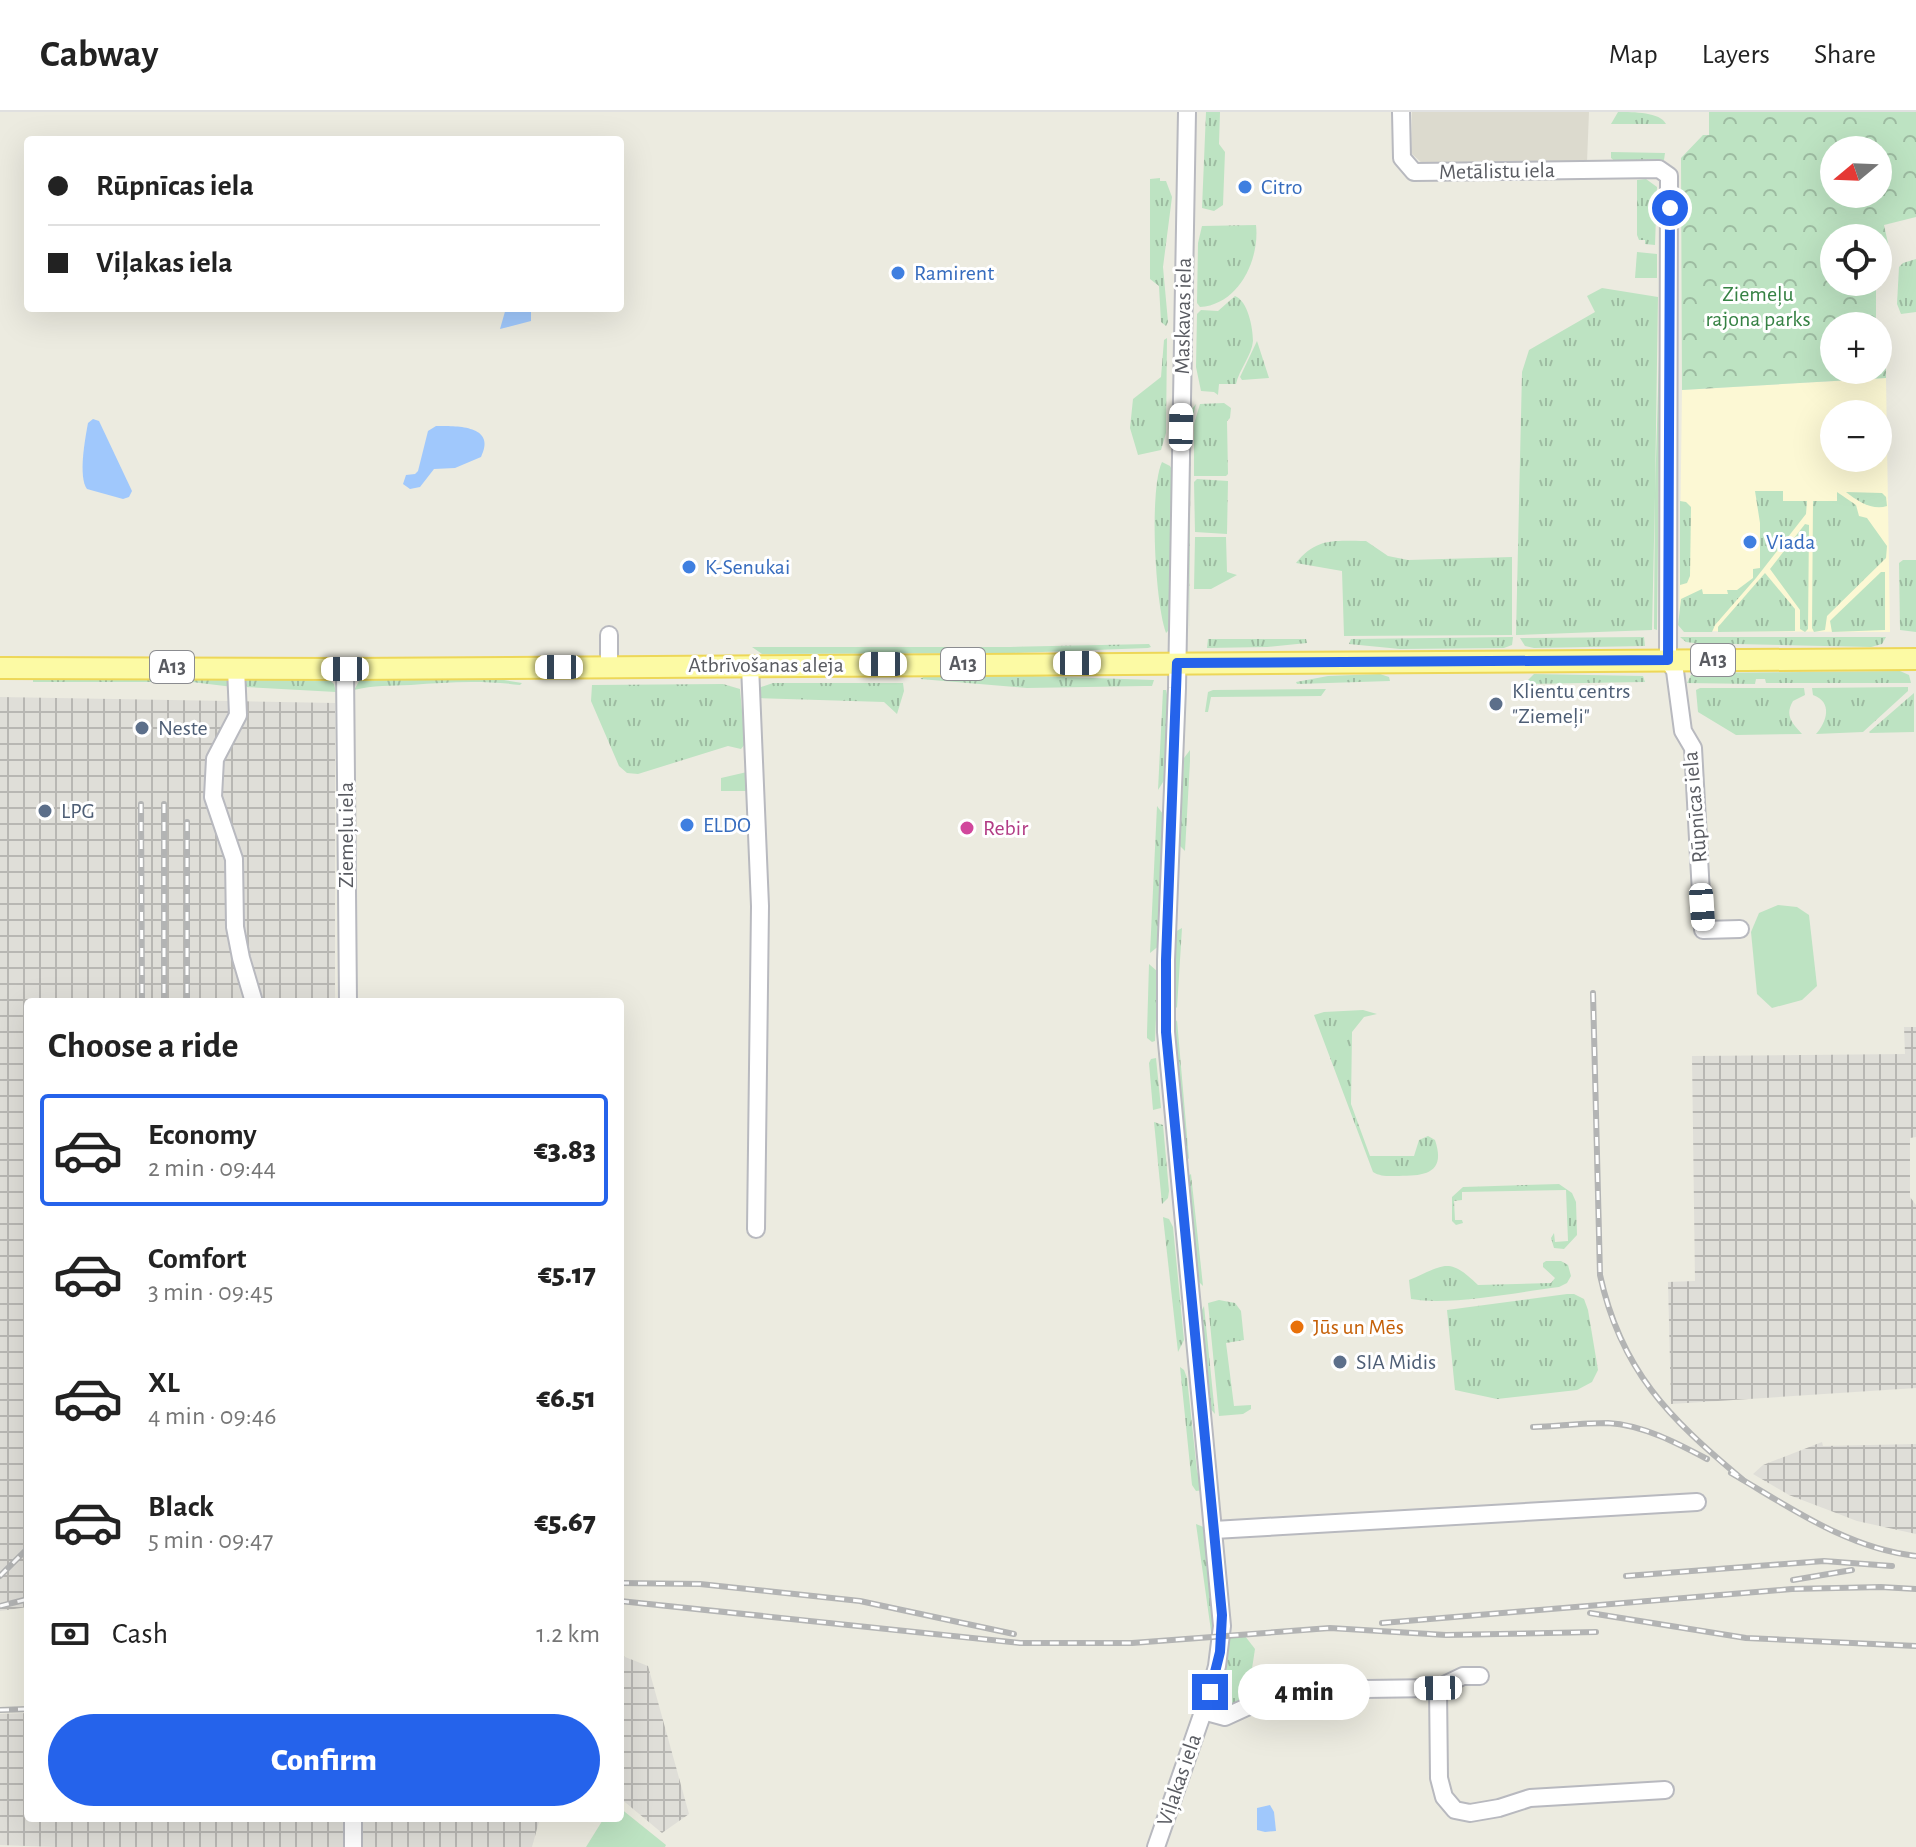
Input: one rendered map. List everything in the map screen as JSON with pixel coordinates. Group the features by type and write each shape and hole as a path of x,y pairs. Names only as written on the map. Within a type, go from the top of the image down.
{"main road":[{"name":"Atbrīvošanas aleja","path":"0,668 345,669 1916,659"}],"street":[{"name":"Maskavas iela","path":"1177,663 1187,112"},
{"name":"Metālistu iela","path":"1401,112 1402,158 1414,172 1659,169 1666,173"},
{"name":"Rūpnīcas iela","path":"1666,173 1670,180 1668,660 1675,671 1683,731 1693,748 1703,930 1740,929"},
{"path":"609,635 609,667"},
{"name":"Viļakas iela","path":"1159,1846 1217,1666 1222,1634 1166,1032 1177,663"},
{"path":"750,665 760,906 756,1229"},
{"path":"236,668 238,715 215,759 213,797 234,859 235,927 253,998"},
{"name":"Ziemeļu iela","path":"345,669 348,998"},
{"path":"1214,1530 1697,1502"},
{"path":"1203,1711 1225,1717 1291,1690 1438,1688 1463,1676 1480,1676"},
{"path":"1438,1688 1439,1778 1444,1797 1455,1810 1470,1813 1485,1811 1530,1798 1665,1790"},
{"path":"353,1822 353,1847"}],"shaded area":[{"path":"1412,112 1589,112 1587,162 1423,164 1411,153"},
{"path":"1820,382 1886,384 1886,400 1820,400 1820,472 1887,472 1890,632 1684,631 1679,625 1682,390"},
{"path":"0,697 335,703 335,998 24,998 24,1608 0,1611"},
{"path":"1904,1027 1916,1027 1916,1137 1910,1138 1910,1197 1916,1205 1916,1388 1671,1404 1668,1282 1695,1281 1692,1056 1905,1054"},
{"path":"1822,1442 1823,1446 1916,1444 1916,1534 1857,1521 1789,1495 1753,1474 1763,1465"},
{"path":"624,1657 648,1666 689,1814 662,1833 624,1801"},
{"path":"24,1713 24,1822 345,1822 346,1847 0,1845 0,1714"},
{"path":"360,1822 539,1822 532,1847 361,1847"}],"green space":[{"path":"1206,112 1220,112 1219,144 1225,152 1223,205 1214,211 1202,208"},
{"path":"1618,112 1652,115 1666,124 1611,124"},
{"name":"Ziemeļu rajona parks","path":"1709,112 1916,112 1916,217 1888,224 1820,224 1820,296 1876,296 1876,312 1820,312 1820,382 1682,390 1681,158 1703,135 1709,135"},
{"path":"1611,152 1665,153 1664,160 1657,163 1617,163 1611,158"},
{"path":"1160,178 1160,181 1166,181 1172,197 1163,267 1166,326 1161,322 1159,286 1150,279 1150,179"},
{"path":"1646,179 1657,187 1655,245 1645,244 1645,240 1639,240 1637,235 1637,180"},
{"path":"1256,225 1254,252 1244,278 1225,298 1200,307 1197,303 1198,243 1202,226"},
{"path":"1637,252 1657,254 1657,278 1635,278"},
{"path":"1916,259 1916,312 1901,314 1897,304 1899,267"},
{"path":"1602,288 1658,297 1655,493 1661,288 1657,630 1654,629 1655,496 1652,630 1516,635 1522,372 1529,350 1595,312 1587,296"},
{"path":"1235,296 1243,303 1249,316 1253,341 1250,352 1236,384 1219,384 1218,395 1201,391 1196,367 1197,314 1201,310 1218,311"},
{"path":"1167,338 1166,433 1161,450 1138,455 1130,428 1133,399 1161,377 1164,340"},
{"path":"1257,341 1269,378 1242,380 1240,377"},
{"path":"1224,403 1231,408 1227,421 1226,476 1194,476 1194,424 1200,404"},
{"path":"1196,404 1191,423 1189,634 1188,414"},
{"path":"1162,462 1170,466 1174,473 1169,630 1166,633 1159,598 1155,547 1156,496"},
{"path":"1197,479 1228,481 1227,534 1195,532 1194,482"},
{"path":"1755,491 1783,491 1783,501 1807,501 1806,514 1712,632 1684,632 1678,625 1681,599 1702,589 1703,594 1728,594 1727,590 1737,590 1753,578 1753,569 1760,568 1760,523"},
{"path":"1837,492 1856,505 1859,516 1867,518 1887,546 1886,558 1827,616 1825,630 1814,632 1813,501 1837,501"},
{"path":"1846,492 1882,493 1887,506 1871,506"},
{"path":"1680,501 1691,507 1690,576 1687,583 1680,585"},
{"path":"1805,524 1809,525 1808,629 1805,632 1800,629 1800,610 1770,569"},
{"path":"1195,537 1226,537 1227,572 1237,575 1211,589 1194,589"},
{"path":"1366,541 1388,556 1408,560 1512,557 1512,635 1344,636 1342,571 1296,563 1311,549 1327,542"},
{"path":"1916,560 1916,632 1900,630 1899,563"},
{"path":"1881,572 1885,572 1885,630 1832,632 1830,621"},
{"path":"1765,573 1795,609 1795,631 1718,632 1718,627"},
{"path":"1513,637 1512,645 1504,648 1400,649 1349,644 1351,639"},
{"path":"1644,637 1645,646 1534,648 1525,646 1520,638"},
{"path":"1680,637 1886,637 1882,644 1871,647 1694,643"},
{"path":"1208,639 1306,639 1307,643 1207,648"},
{"path":"1149,644 1151,647 1148,648 1014,653 762,654 752,647 1010,647"},
{"path":"1900,671 1909,675 1911,683 1766,683 1765,679 1756,679 1755,684 1687,683 1691,675 1698,673"},
{"path":"202,673 230,679 233,687 192,682 33,682 33,674 89,679 156,678"},
{"path":"1380,674 1389,677 1390,681 1296,682 1328,676"},
{"path":"1534,674 1643,676 1645,682 1524,684"},
{"path":"925,676 1154,680 1152,686 1027,688 920,679"},
{"path":"486,677 522,683 452,682 354,690 361,678"},
{"path":"246,678 328,679 334,684 336,692 245,687"},
{"path":"773,683 903,683 904,691 897,714 884,702 757,698 755,689"},
{"path":"723,684 740,689 745,744 741,749 728,746 638,774 627,773 619,766 591,701 592,685"},
{"path":"1908,687 1908,691 1863,732 1816,734 1823,724 1826,707 1813,695 1812,688"},
{"path":"1804,688 1805,695 1793,701 1789,711 1802,734 1736,735 1698,712 1696,690"},
{"path":"1326,689 1321,696 1211,697 1208,712 1205,712 1208,692 1213,690"},
{"path":"1163,690 1166,690 1168,699 1165,779 1158,790"},
{"path":"1914,693 1914,732 1869,732"},
{"path":"1190,750 1185,851 1180,846 1184,758"},
{"path":"747,772 748,791 721,791 721,778"},
{"path":"1157,806 1163,814 1160,945 1150,953"},
{"path":"1778,905 1797,907 1809,915 1817,986 1802,1000 1772,1008 1757,994 1751,932 1759,913"},
{"path":"1182,928 1177,1008 1174,1005 1173,933"},
{"path":"1149,964 1158,972 1155,1041 1152,1042 1147,1038"},
{"path":"1363,1010 1377,1014 1364,1017 1352,1032 1351,1104 1370,1156 1414,1156 1419,1140 1428,1136 1435,1140 1438,1160 1436,1166 1425,1173 1388,1176 1373,1172 1314,1015"},
{"path":"1177,1020 1189,1159 1183,1154 1172,1027"},
{"path":"1156,1058 1161,1108 1153,1110 1149,1063"},
{"path":"1154,1122 1163,1125 1169,1191 1168,1198 1162,1204"},
{"path":"1191,1174 1203,1286 1197,1280 1186,1178"},
{"path":"1559,1184 1572,1193 1576,1202 1577,1235 1564,1249 1554,1248 1551,1238 1554,1233 1555,1242 1568,1241 1566,1190 1462,1192 1462,1200 1454,1201 1455,1220 1462,1220 1463,1223 1456,1225 1452,1221 1452,1197 1463,1187"},
{"path":"1163,1217 1169,1219 1173,1227 1184,1340 1178,1352"},
{"path":"1546,1261 1561,1261 1568,1265 1571,1276 1567,1283 1559,1287 1464,1300 1411,1299 1409,1280 1439,1267 1460,1270 1478,1285 1551,1283 1555,1278 1543,1267"},
{"path":"1567,1294 1584,1299 1588,1310 1598,1370 1592,1382 1577,1390 1497,1399 1455,1390 1447,1310"},
{"path":"1219,1300 1235,1303 1241,1311 1244,1340 1226,1343 1234,1406 1251,1405 1251,1409 1243,1414 1219,1416 1208,1303"},
{"path":"1204,1306 1215,1414 1208,1406 1200,1314"},
{"path":"1180,1367 1187,1378 1197,1471 1204,1490 1196,1491 1192,1485"},
{"path":"1196,1524 1206,1528 1215,1610 1211,1658 1211,1631"},
{"path":"1245,1636 1255,1649 1251,1675 1246,1685 1248,1698 1226,1711 1219,1709 1214,1698 1227,1637"},
{"path":"624,1811 666,1845 665,1847 586,1847 602,1822 624,1822"}],"water":[{"path":"505,312 531,312 531,321 500,329"},
{"path":"93,419 99,421 132,491 129,497 123,499 87,489 84,483 84,448 88,423"},
{"path":"436,426 464,427 479,433 485,446 481,457 455,468 434,469 420,487 410,489 403,484 406,475 418,471 428,431"},
{"path":"1270,1805 1276,1831 1257,1830 1257,1808"}],"railway":[{"path":"141,804 142,998"},
{"path":"164,804 164,998"},
{"path":"187,822 187,998"},
{"path":"1593,993 1600,1275 1609,1309 1635,1366 1652,1390 1692,1435 1742,1479"},
{"path":"1533,1427 1621,1424 1659,1436 1707,1459"},
{"path":"1731,1473 1842,1535 1890,1552 1916,1556"},
{"path":"0,1576 24,1552"},
{"path":"1626,1576 1824,1561 1892,1566"},
{"path":"1793,1580 1852,1570"},
{"path":"624,1583 700,1584 860,1601 1014,1634"},
{"path":"1382,1623 1792,1589 1916,1589"},
{"path":"0,1606 24,1600"},
{"path":"624,1601 1020,1643 1132,1643 1330,1628 1446,1635 1596,1632"},
{"path":"1590,1613 1746,1638 1916,1646"},
{"path":"0,1710 24,1709"}],"place":[{"name":"Citro","path":"1245,187"},
{"name":"Ramirent","path":"898,273"},
{"name":"Viada","path":"1750,542"},
{"name":"K-Senukai","path":"689,567"},
{"name":"Klientu centrs \"Ziemeļi\"","path":"1496,704"},
{"name":"Neste","path":"142,728"},
{"name":"LPG","path":"45,811"},
{"name":"ELDO","path":"687,825"},
{"name":"Rebir","path":"967,828"},
{"name":"Jūs un Mēs","path":"1297,1327"},
{"name":"SIA Midis","path":"1340,1362"}],"route":[{"path":"1210,1692 1220,1652 1222,1615 1166,1032 1177,663 1668,660 1670,208"}]}
